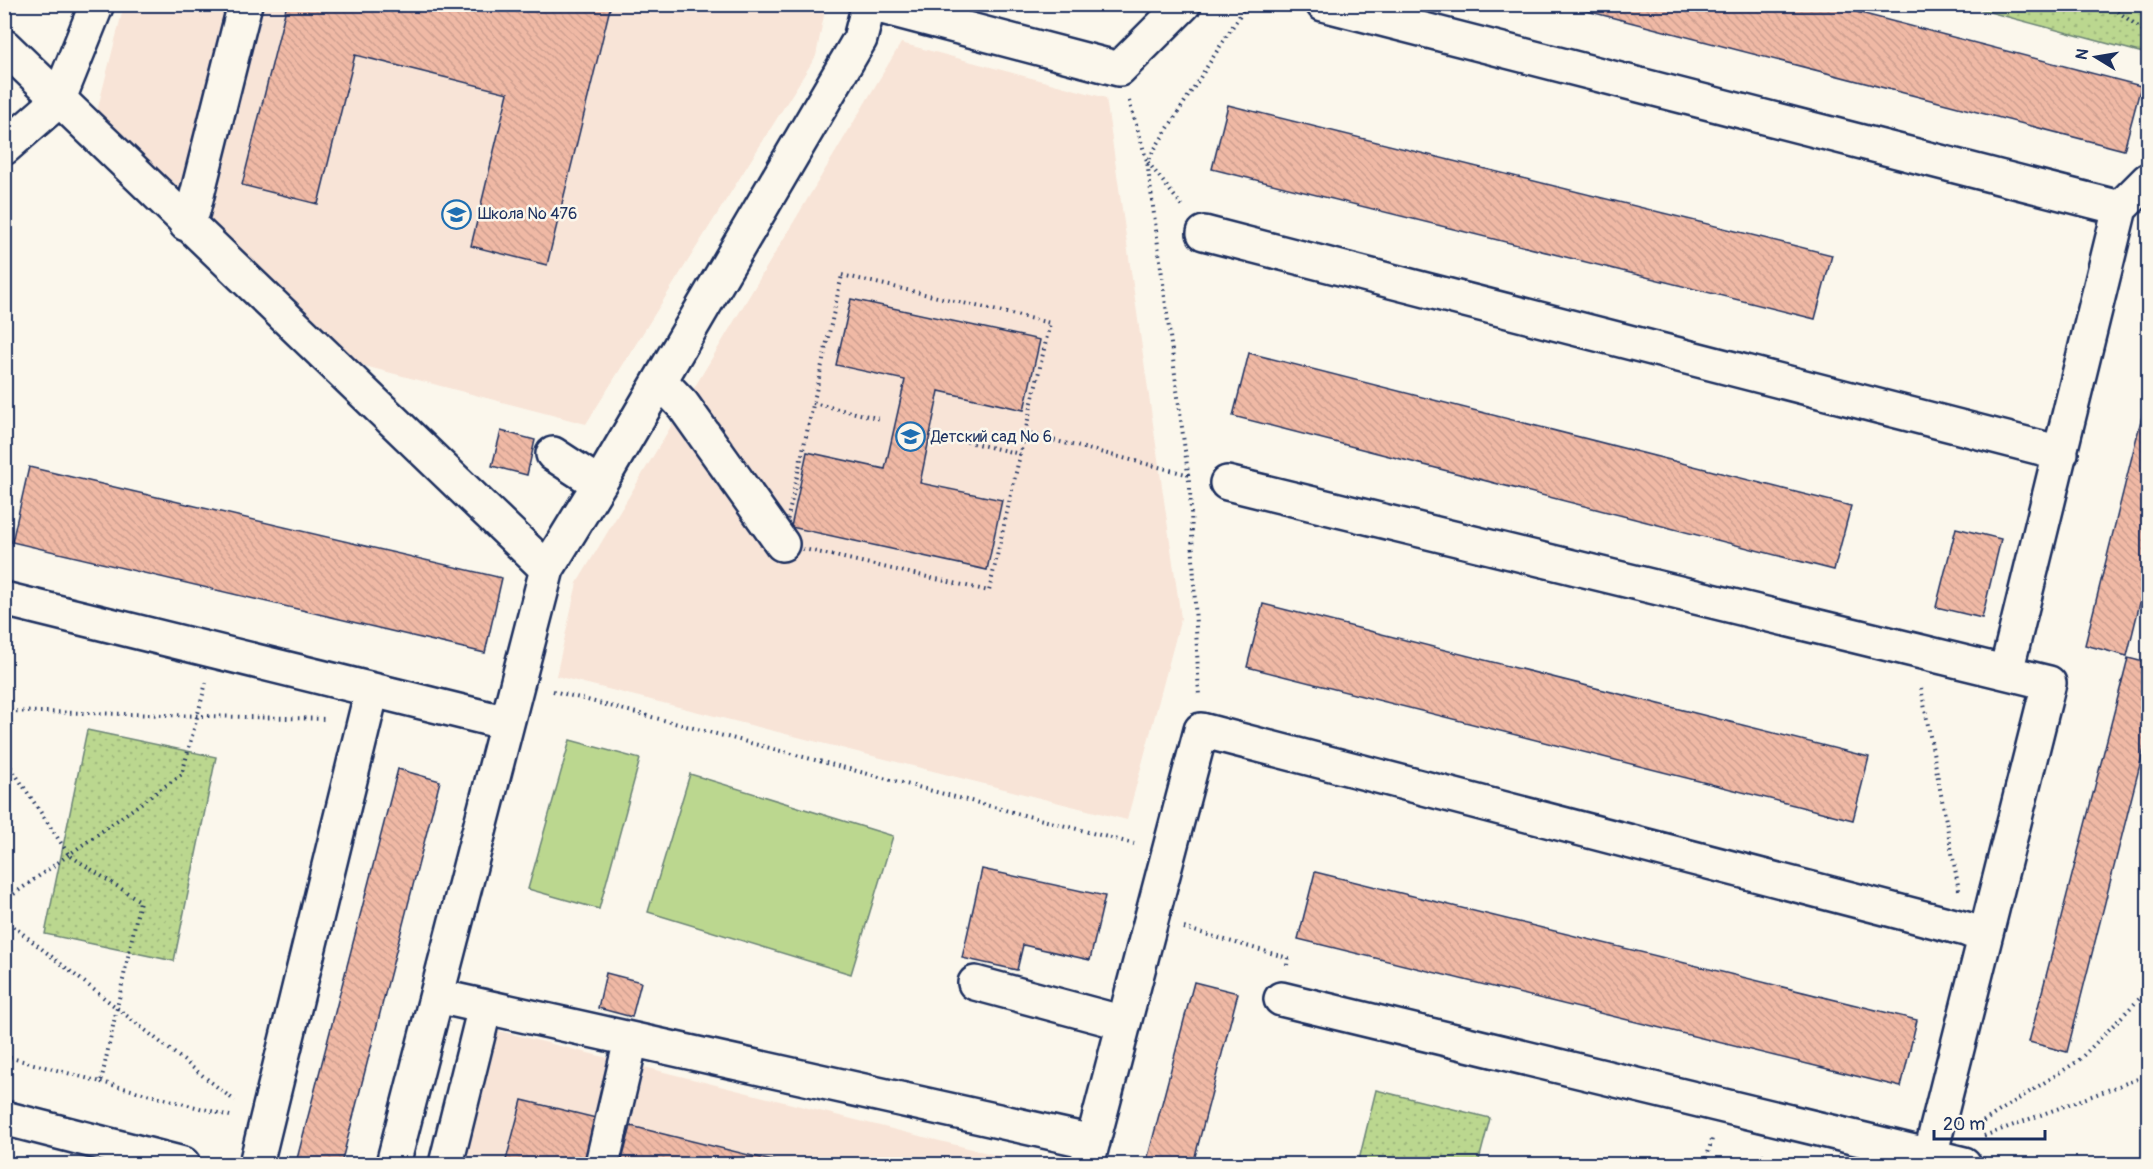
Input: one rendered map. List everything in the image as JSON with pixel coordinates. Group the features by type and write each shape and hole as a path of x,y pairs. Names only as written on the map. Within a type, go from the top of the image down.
{"lane":[{"path":"4,148 58,101 97,4"},
{"path":"186,224 193,211 245,4"},
{"path":"393,1164 547,569 860,39 870,4 1119,69 1184,4"},
{"path":"1323,4 2120,208"},
{"path":"4,46 58,101 547,569"},
{"path":"2006,672 2120,208 2148,180"},
{"path":"1204,233 2061,453"},
{"path":"660,381 682,405 782,544"},
{"path":"553,454 599,484"},
{"path":"1227,483 2049,683 1976,933 1929,1160"},
{"path":"4,598 215,651 368,705 507,723"},
{"path":"256,1164 368,705"},
{"path":"437,996 632,1040 1090,1154 1201,730 1976,933"},
{"path":"975,983 1124,1023"},
{"path":"1281,999 1929,1160 1964,1164"},
{"path":"446,1164 485,1007"},
{"path":"602,1164 632,1040"},
{"path":"4,1118 183,1164"}],"path":[{"path":"1147,161 1246,4"},
{"path":"2108,4 2148,34"},
{"path":"1119,69 1147,161 1189,474 1201,730"},
{"path":"1147,161 1204,233"},
{"path":"842,275 1050,323 989,591 782,544 813,403 842,275"},
{"path":"813,403 881,419"},
{"path":"1025,433 1161,468"},
{"path":"955,439 1020,454"},
{"path":"1913,650 1976,933"},
{"path":"4,901 182,774 215,651"},
{"path":"517,682 1169,854"},
{"path":"4,711 198,716 368,705"},
{"path":"4,757 69,855 140,901 100,1082"},
{"path":"4,919 266,1126"},
{"path":"1152,919 1288,958 1281,999"},
{"path":"1929,1160 2078,1061 2148,990"},
{"path":"4,1056 266,1126"},
{"path":"1929,1160 2148,1075"}],"shaded area":[{"name":"Школа № 476","path":"124,5 826,5 816,56 586,424 357,364 95,119"},
{"name":"Детский сад № 6","path":"901,43 1106,98 1181,618 1127,820 556,676 577,583"},
{"path":"496,1030 1012,1159 1011,1164 462,1164"}],"green space":[{"path":"1963,5 2148,5 2147,54"},
{"path":"87,730 216,757 174,961 45,934"},
{"path":"570,740 640,759 599,909 528,889"},
{"path":"690,774 893,836 851,974 648,912"},
{"path":"1376,1090 1490,1118 1478,1164 1358,1164"}],"building":[{"path":"287,4 513,4 529,9 530,4 611,4 547,265 471,246 508,93 355,55 318,204 242,185"},
{"path":"1560,4 1826,4 2141,86 2124,150"},
{"path":"1228,105 1832,255 1815,319 1212,169"},
{"path":"851,299 1040,340 1024,410 939,391 920,483 1002,500 987,570 791,527 807,452 885,469 905,380 836,365"},
{"path":"1249,353 1851,506 1834,570 1233,416"},
{"path":"2148,392 2148,570 2127,656 2085,645"},
{"path":"501,431 535,440 527,475 492,466"},
{"path":"29,467 502,578 485,653 12,542"},
{"path":"1956,528 2001,539 1982,618 1936,607"},
{"path":"1263,604 1869,757 1853,820 1247,667"},
{"path":"2128,658 2148,663 2148,733 2067,1052 2029,1042"},
{"path":"398,769 440,781 341,1164 317,1164 297,1159"},
{"path":"982,869 1105,896 1090,960 1023,945 1017,970 962,958"},
{"path":"1315,872 1917,1020 1901,1087 1298,939"},
{"path":"606,973 641,982 632,1017 598,1008"},
{"path":"1194,982 1238,993 1193,1164 1146,1164"},
{"path":"522,1100 596,1118 584,1164 505,1164"},
{"path":"631,1126 785,1164 621,1164"}],"place":[{"name":"Школа № 476","path":"457,214"},
{"name":"Детский сад № 6","path":"910,437"}]}
